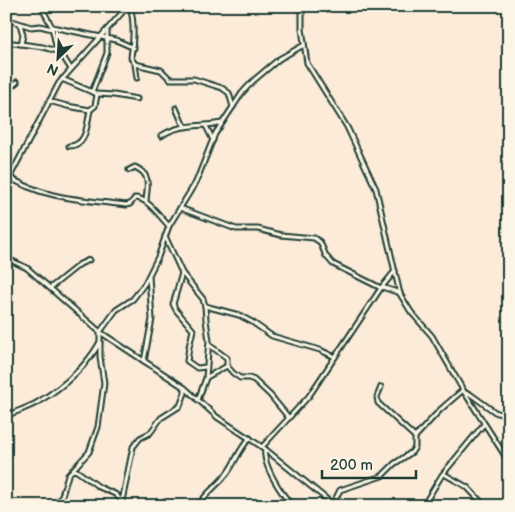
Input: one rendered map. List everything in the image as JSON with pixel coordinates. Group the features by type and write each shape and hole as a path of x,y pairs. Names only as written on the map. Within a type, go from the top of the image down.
{"street":[{"path":"41,6 52,28 54,40 71,69"},
{"path":"6,184 8,176 62,79 129,6"},
{"path":"129,6 134,31 134,48 131,58 135,64 137,78"},
{"path":"302,6 302,29 307,63 346,127 376,189 400,294 411,312 432,336 464,392 509,462"},
{"path":"6,19 31,27 40,26 116,40 134,48"},
{"path":"19,23 23,35 21,44"},
{"path":"92,92 107,53 107,30"},
{"path":"49,49 54,40"},
{"path":"6,42 60,52"},
{"path":"56,506 62,496 66,479 89,452 98,427 104,383 100,357 100,332 116,310 133,299 149,275 169,226 196,182 213,140 232,107 253,80 279,59 304,45"},
{"path":"135,64 161,70 170,79 194,79 222,88 229,93 232,107"},
{"path":"62,79 97,94 137,99"},
{"path":"6,92 17,82"},
{"path":"69,146 77,145 85,133 90,110 95,106 97,94"},
{"path":"50,101 90,110"},
{"path":"176,108 185,126"},
{"path":"161,136 168,131 185,126 206,126 222,122"},
{"path":"206,126 213,140"},
{"path":"129,170 137,168 147,180 149,185 146,201"},
{"path":"8,176 38,190 59,196 126,205 136,198 141,198 169,226"},
{"path":"180,208 236,229 258,229 314,238 320,242 328,260 333,264 381,288 400,294"},
{"path":"165,236 182,273 203,299 206,306 209,344 206,378 199,392 198,400"},
{"path":"6,258 27,268 100,332 185,388 217,417 250,438 334,505 340,490 382,476 416,447 415,437 377,402 381,387"},
{"path":"50,288 80,264 89,260"},
{"path":"293,506 286,500 269,470 264,459 263,448 309,396 381,288 395,271"},
{"path":"182,273 173,304 193,330 188,362 198,368 206,367"},
{"path":"144,360 152,319 149,275"},
{"path":"206,306 239,315 272,336 298,343 335,357"},
{"path":"6,416 38,402 64,384 91,357 100,342"},
{"path":"209,344 227,358 227,366 236,375 254,380 270,395 289,418"},
{"path":"206,378 227,366"},
{"path":"122,504 134,445 140,438 150,433 161,418 180,406 185,388"},
{"path":"192,395 199,392"},
{"path":"464,392 470,394 495,412 509,417"},
{"path":"415,437 440,410 464,392"},
{"path":"423,506 444,474 484,424"},
{"path":"198,506 228,472 237,455 250,438"},
{"path":"75,469 99,487 115,494 124,493"},
{"path":"444,474 467,487 485,506"},
{"path":"115,494 122,504"}]}
